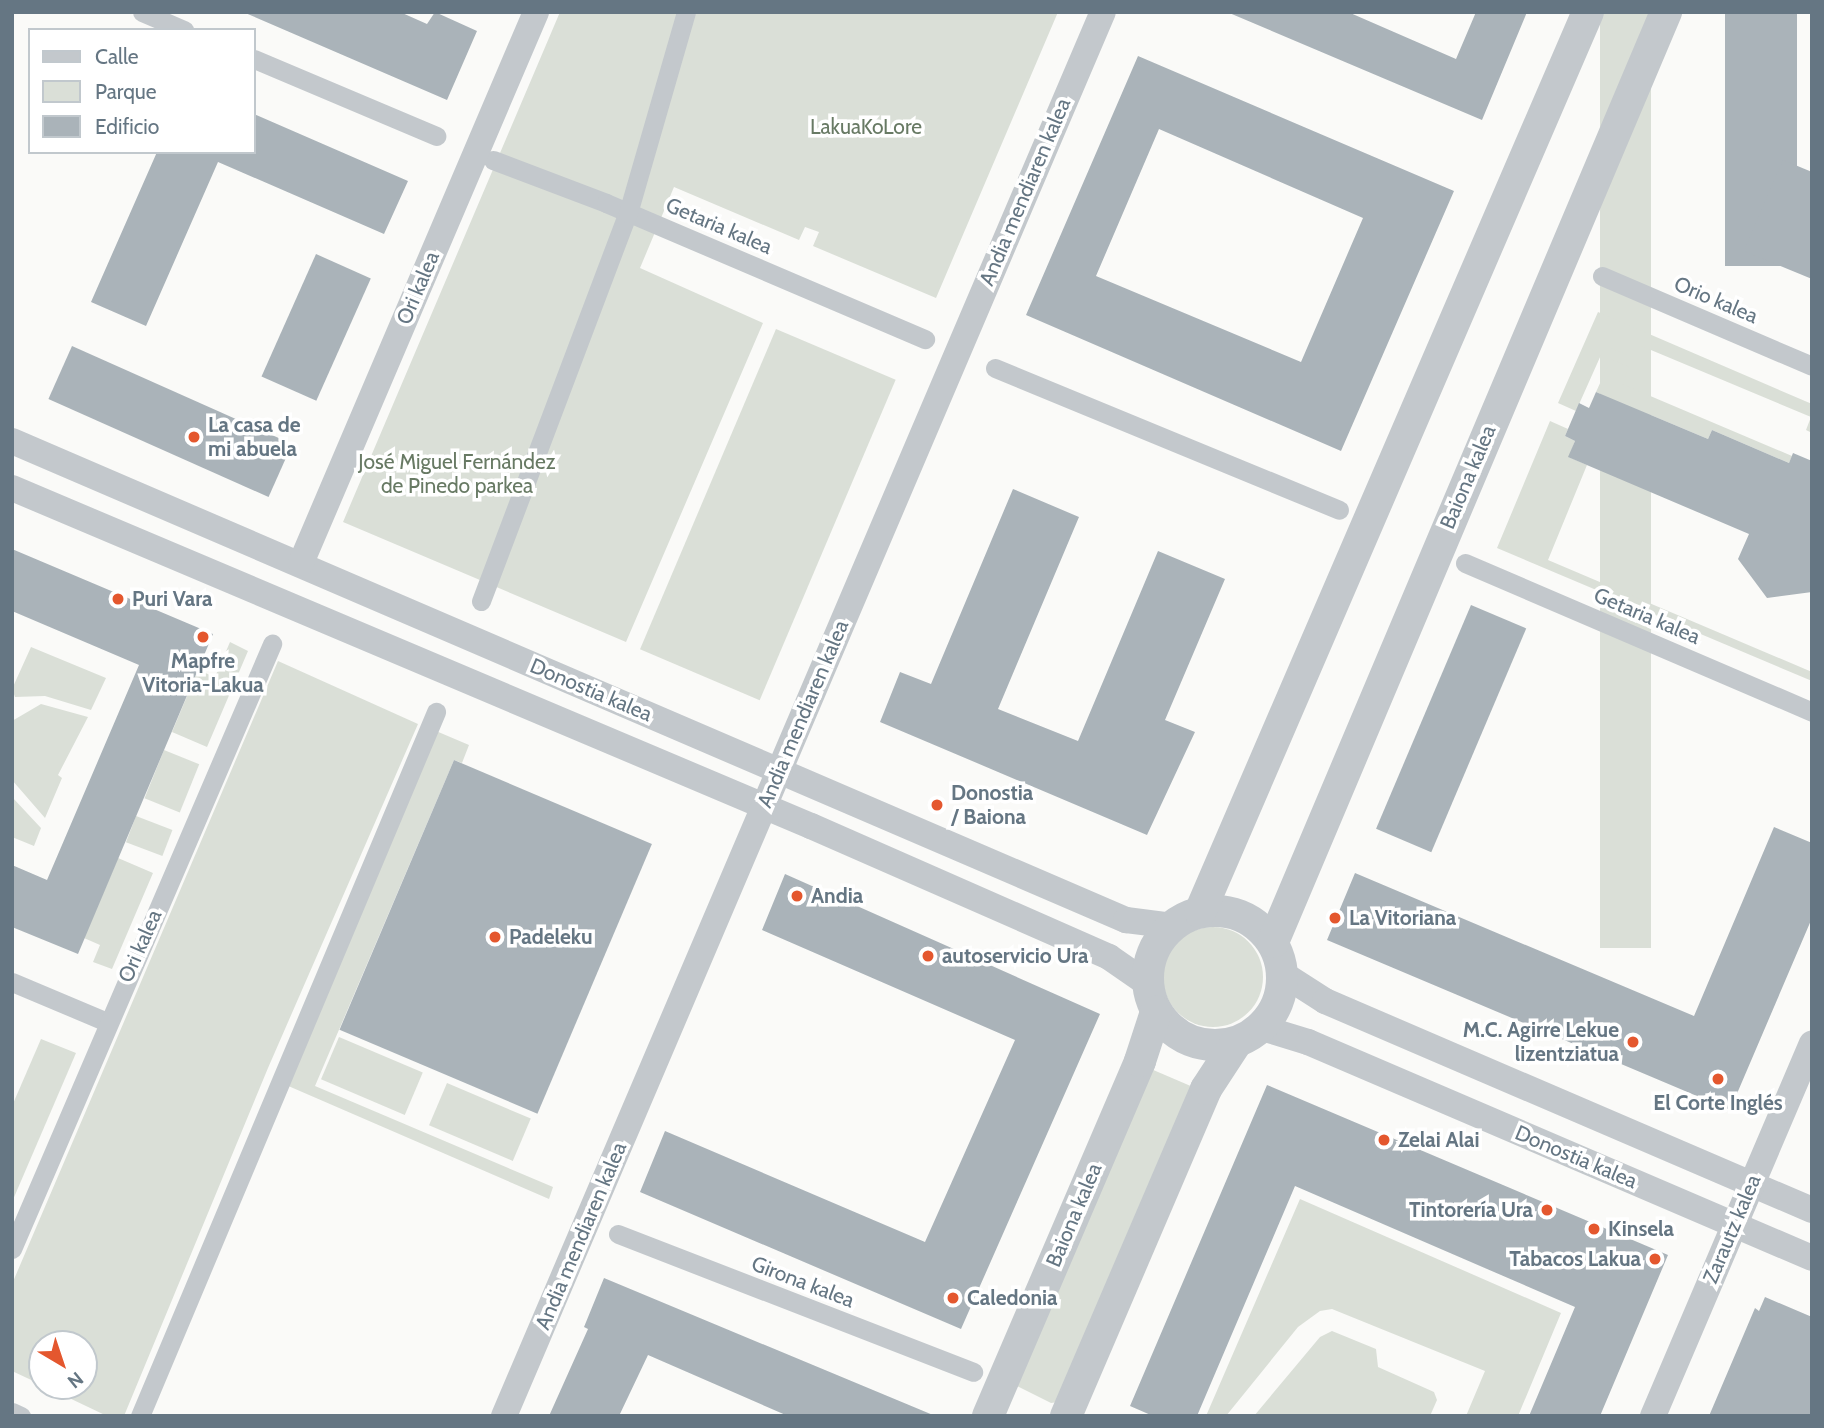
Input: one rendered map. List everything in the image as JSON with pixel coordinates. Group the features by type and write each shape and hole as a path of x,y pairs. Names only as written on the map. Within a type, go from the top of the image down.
{"street":[{"path":"142,12 179,28"},
{"name":"Ori kalea","path":"301,563 536,12"},
{"path":"481,601 628,213 686,12"},
{"name":"Andia mendiaren kalea","path":"504,1416 1102,12"},
{"path":"1249,1035 1200,1044 1168,1027 1152,998 1153,951 1187,919 1588,12"},
{"name":"Baiona kalea","path":"1273,942 1666,12"},
{"path":"256,61 436,136"},
{"name":"Getaria kalea","path":"494,160 628,213 925,339"},
{"name":"Orio kalea","path":"1602,276 1812,366"},
{"path":"995,368 1339,510"},
{"name":"Donostia kalea","path":"12,441 781,768 917,832 1126,920 1187,919"},
{"name":"Donostia kalea","path":"12,488 1109,957 1152,998"},
{"name":"Getaria kalea","path":"1465,563 1812,712"},
{"name":"Ori kalea","path":"12,1249 107,1022 272,645"},
{"path":"140,1416 436,712"},
{"path":"1066,1416 1206,1089 1249,1035 1274,1012 1283,974 1273,942 1249,919 1217,911 1187,919"},
{"name":"Donostia kalea","path":"1283,974 1325,1001 1812,1210"},
{"path":"12,982 107,1022"},
{"name":"Baiona kalea","path":"988,1416 1140,1061 1152,998"},
{"name":"Donostia kalea","path":"1249,1035 1308,1042 1812,1258"},
{"name":"Zarautz kalea","path":"1653,1416 1812,1043"},
{"name":"Girona kalea","path":"618,1234 972,1373"},
{"path":"12,1412 21,1416"}],"green space":[{"path":"560,12 1058,12 936,298 813,246 819,232 805,227 799,240 674,187 640,268 763,323 626,642 343,522"},
{"path":"1600,12 1651,12 1651,948 1600,948"},
{"path":"1757,122 1781,132 1753,198 1729,188"},
{"path":"1598,312 1812,404 1812,433 1806,430 1811,417 1639,345 1633,357 1605,346 1576,411 1558,403"},
{"path":"776,329 896,380 760,700 640,649"},
{"path":"1611,359 1629,367 1622,384 1792,456 1789,463 1712,430 1708,439 1596,392"},
{"path":"1550,421 1568,429 1565,436 1575,441 1569,457 1587,465 1548,560 1812,672 1812,681 1497,548"},
{"path":"230,642 248,651 207,747 172,732 198,670 215,677"},
{"path":"31,647 106,678 91,710 45,696 15,697 12,689"},
{"path":"278,661 418,724 268,1068 124,1416 107,1416 73,1400 98,1400 98,1330 28,1330 28,1378 12,1371 12,1284"},
{"path":"41,704 88,717 58,775 62,778 45,818 12,780 12,721"},
{"path":"436,731 469,745 462,763 454,760 315,1086 553,1187 549,1199 286,1085"},
{"path":"164,750 199,764 180,812 145,798"},
{"path":"12,797 41,828 34,846 12,837"},
{"path":"136,816 172,830 162,856 126,842"},
{"path":"118,858 153,873 112,969 93,962 100,945 84,938"},
{"path":"1213,927 1232,931 1248,942 1259,958 1263,977 1259,996 1248,1012 1232,1023 1213,1027 1194,1023 1178,1012 1167,996 1163,977 1167,958 1178,942 1194,931"},
{"path":"339,1037 423,1073 405,1115 321,1079"},
{"path":"41,1039 76,1053 12,1202 12,1106"},
{"path":"1151,1069 1193,1087 1058,1402 1051,1403 1017,1386"},
{"path":"447,1083 531,1119 513,1161 429,1125"},
{"path":"1300,1199 1561,1313 1518,1416 1466,1416 1485,1371 1332,1309 1320,1311 1298,1327 1226,1416 1206,1416"},
{"path":"1332,1331 1376,1349 1378,1367 1434,1392 1437,1400 1430,1416 1254,1416 1320,1337"}],"building":[{"path":"243,12 400,12 427,24 435,12 477,31 447,100"},
{"path":"1227,12 1348,12 1456,59 1476,12 1527,12 1482,120"},
{"path":"1725,12 1797,12 1797,266 1725,266"},
{"path":"1138,56 1454,191 1341,451 1026,315","holes":["1159,129 1363,218 1301,362 1096,276"]},
{"path":"256,115 408,181 384,234 218,162 146,326 91,302 156,154 256,154"},
{"path":"1783,160 1812,172 1812,279 1744,251"},
{"path":"316,254 371,278 316,401 261,376"},
{"path":"72,346 292,444 269,497 48,399"},
{"path":"1596,392 1708,439 1712,430 1789,463 1793,453 1812,461 1812,592 1767,598 1738,559 1749,534 1568,457 1575,441 1565,436 1579,403 1589,408"},
{"path":"1013,489 1079,517 998,709 1078,741 1158,551 1225,579 1165,720 1195,732 1147,835 880,722 900,672 931,684"},
{"path":"12,549 213,634 78,954 12,927 12,865 47,880 139,665 12,611"},
{"path":"1471,605 1526,628 1431,852 1376,829"},
{"name":"Padeleku","path":"454,760 652,844 537,1114 340,1030"},
{"path":"1774,827 1812,843 1812,918 1730,1110 1327,940 1355,873 1694,1016"},
{"path":"785,874 1100,1014 961,1329 640,1192 665,1131 925,1242 1015,1040 762,930"},
{"path":"1267,1085 1668,1255 1600,1416 1529,1416 1575,1307 1295,1186 1197,1416 1153,1416 1130,1406"},
{"path":"604,1278 933,1416 788,1416 648,1355 619,1416 549,1416 588,1329 584,1327"},
{"path":"1765,1297 1812,1317 1812,1416 1709,1416 1755,1308 1759,1311"}],"place":[{"name":"La casa de mi abuela","path":"194,437"},
{"name":"Puri Vara","path":"118,599"},
{"name":"Mapfre Vitoria-Lakua","path":"203,637"},
{"name":"Donostia / Baiona","path":"937,805"},
{"name":"Andia","path":"797,896"},
{"name":"La Vitoriana","path":"1335,918"},
{"name":"Padeleku","path":"495,937"},
{"name":"autoservicio Ura","path":"928,956"},
{"name":"M.C. Agirre Lekue lizentziatua","path":"1633,1042"},
{"name":"El Corte Inglés","path":"1718,1079"},
{"name":"Zelai Alai","path":"1384,1140"},
{"name":"Tintorería Ura","path":"1547,1210"},
{"name":"Kinsela","path":"1594,1229"},
{"name":"Tabacos Lakua","path":"1655,1259"},
{"name":"Caledonia","path":"953,1298"}],"park label":[{"name":"LakuaKoLore","path":"866,127"},
{"name":"José Miguel Fernández de Pinedo parkea","path":"457,474"}]}
